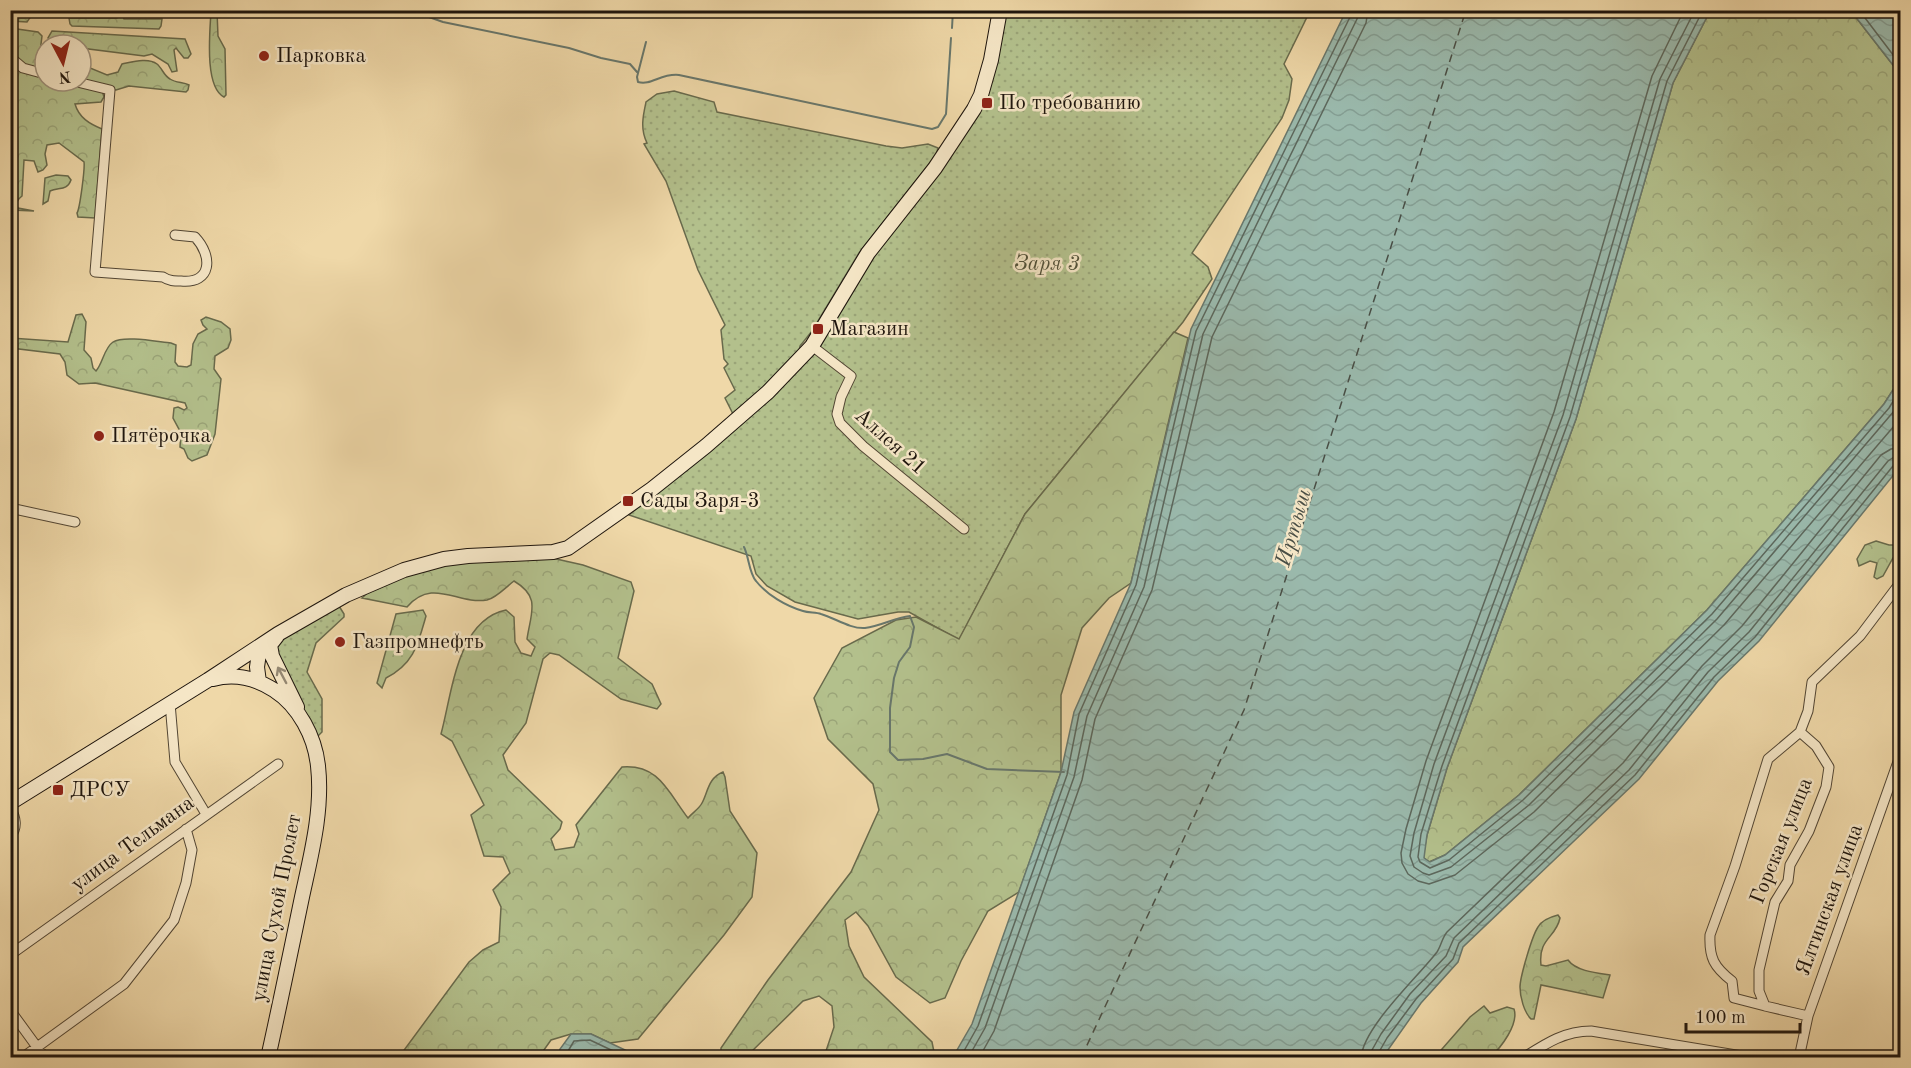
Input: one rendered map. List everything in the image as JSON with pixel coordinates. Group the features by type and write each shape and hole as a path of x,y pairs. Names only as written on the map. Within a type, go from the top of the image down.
{"street":[{"path":"10,838 14,834 16,819 10,805 278,634 346,596 388,576 424,564 468,556 552,552 576,545 706,446 768,392 812,346 867,253 935,168 981,95 991,60 1000,10"},
{"path":"10,57 23,68 33,71"},
{"path":"93,86 110,90 95,250 95,272 163,277 168,280 190,282 197,280 206,271 207,264 201,243 195,237 175,235"},
{"name":"Аллея 21","path":"812,346 851,376 841,397 837,414 840,423 863,446 964,529"},
{"path":"10,507 75,522"},
{"path":"1808,1016 1734,998 1732,981 1717,969 1710,946 1710,935 1735,866 1768,759 1800,732 1808,711 1812,682 1860,636 1900,583"},
{"name":"улица Сухой Пролет","path":"268,1058 319,808 318,765 315,749 272,656 270,645 278,634"},
{"path":"259,682 257,667 260,646"},
{"path":"208,680 233,676 246,677 259,682 276,691 301,717"},
{"path":"170,703 175,762 206,814"},
{"name":"Горская улица","path":"1765,1006 1759,991 1759,970 1775,902 1788,881 1791,865 1809,831 1826,787 1829,768 1816,746 1800,732"},
{"name":"Ялтинская улица","path":"1799,1058 1808,1016 1900,756"},
{"name":"улица Тельмана","path":"10,955 278,764"},
{"path":"22,1058 124,984 174,920 186,883 192,850 186,829"},
{"path":"10,1010 45,1058"},
{"path":"1522,1058 1564,1034 1575,1031 1591,1031 1690,1053 1754,1058"}],"green space":[{"path":"10,11 41,11 31,16 27,22 11,21"},
{"path":"211,11 217,11 218,36 225,49 226,95 224,97 213,82 211,71 209,44"},
{"name":"Заря 3","path":"1004,11 1310,11 1284,64 1292,79 1289,100 1282,118 1192,253 1208,267 1212,279 1183,322 1025,514 959,640 909,612 858,619 795,602 767,586 756,574 751,556 629,515 769,394 869,257 931,182 982,109"},
{"path":"1710,11 1851,11 1900,74 1900,379 1884,404 1707,610 1519,795 1445,855 1429,862 1423,857 1427,835 1447,768 1576,419 1673,83"},
{"path":"123,16 124,19 162,19 161,26 159,29 72,26 69,18 117,18"},
{"path":"10,28 39,33 33,33 33,93 93,93 93,69 107,75 118,72 122,64 140,61 153,62 170,79 189,85 186,92 129,86 116,90 104,88 102,90 104,97 101,102 75,104 79,113 86,120 102,129 95,218 78,217 84,162 59,143 47,145 45,154 47,165 43,170 38,172 34,161 24,160 22,196 17,205 18,208 34,211 11,210 11,159 13,156 10,147"},
{"path":"52,31 85,33 51,33"},
{"path":"93,33 185,39 191,54 188,58 184,58 176,48 174,50 177,71 172,72 168,64 152,54 144,56 93,50"},
{"path":"674,91 714,102 717,112 886,146 902,148 928,144 938,148 936,155 859,253 812,331 800,346 799,352 734,416 725,398 735,390 724,368 728,364 724,359 721,330 725,325 698,270 666,181 644,144 647,143 643,128 646,102 657,94"},
{"path":"56,175 68,176 71,180 65,187 50,191 48,201 43,204 45,178"},
{"path":"82,314 86,322 84,350 91,358 96,371 110,345 125,339 150,340 176,345 175,362 178,366 187,367 191,365 193,344 198,334 207,329 201,320 206,317 221,322 230,329 231,340 228,348 215,356 214,369 221,379 215,434 207,455 192,461 180,447 181,433 173,418 174,408 184,410 187,408 185,403 95,383 79,384 67,375 65,362 60,354 11,348 11,338 68,342 76,315"},
{"path":"1174,332 1188,338 1131,583 1109,598 1082,628 1061,695 1061,772 1019,892 988,911 961,961 945,998 930,1003 896,977 868,926 856,912 845,920 849,946 864,977 932,1042 935,1057 824,1057 834,1027 832,1006 819,996 803,1001 746,1057 721,1058 721,1048 768,980 851,872 879,810 873,784 828,739 814,698 842,648 896,620 916,617 959,639 1025,514"},
{"path":"1876,541 1889,545 1900,545 1900,556 1893,558 1883,576 1877,579 1874,577 1877,563 1870,561 1859,566 1857,559 1865,545"},
{"path":"505,556 543,556 583,565 631,582 634,591 618,658 652,684 661,704 657,709 621,699 559,655 550,653 543,659 526,723 503,755 508,770 562,822 560,829 551,839 555,850 574,847 579,834 576,825 622,767 635,767 654,775 688,818 701,805 714,778 723,772 730,811 757,853 752,897 724,935 638,1039 610,1043 591,1034 571,1034 551,1040 539,1057 399,1057 469,962 483,950 499,942 501,907 493,890 510,873 503,857 484,856 471,815 484,805 452,741 441,734 459,661 477,628 490,617 506,610 514,617 515,642 521,653 531,656 535,647 527,639 532,606 528,593 514,581 487,600 476,601 436,593 417,598 407,607 362,598 377,584 424,567"},
{"path":"339,606 344,617 316,643 307,672 322,699 322,732 318,736 315,735 273,645"},
{"path":"423,610 426,616 414,652 403,666 386,678 382,688 377,683 396,614"},
{"path":"1558,915 1560,918 1558,925 1542,949 1541,965 1546,966 1568,960 1581,969 1610,975 1603,998 1541,985 1534,1019 1531,1019 1524,1008 1521,995 1520,987 1524,966 1538,927 1546,919"},
{"path":"1484,1006 1490,1013 1507,1007 1514,1009 1512,1028 1494,1053 1490,1057 1435,1057 1470,1017"}],"water":[{"name":"Иртыш","path":"1346,11 1710,11 1673,83 1576,419 1447,768 1427,835 1424,858 1430,862 1445,855 1519,795 1707,610 1884,404 1900,379 1900,467 1759,641 1718,681 1639,779 1463,947 1458,962 1421,1003 1383,1057 953,1057 972,1024 1061,772 1074,712 1131,583 1191,329"},
{"path":"1851,11 1900,11 1900,74"},
{"path":"571,1034 591,1034 640,1057 557,1057"}],"waterway":[{"path":"391,10 415,12 443,22 569,48 630,64 637,72"},
{"path":"952,28 953,10"},
{"path":"646,42 637,77 638,82 643,83 679,75 932,129 938,127 946,114 951,38"},
{"path":"744,547 756,581 771,595 790,606 805,612 819,613 859,628 910,616 914,627 910,647 899,662 894,678 890,708 890,752 898,760 923,759 947,754 987,769 1064,772"}],"ferry route":[{"path":"1081,1058 1244,710 1466,10"}],"place":[{"name":"Парковка","path":"264,56"},
{"name":"По требованию","path":"987,103"},
{"name":"Магазин","path":"818,329"},
{"name":"Пятёрочка","path":"99,436"},
{"name":"Сады Заря-3","path":"628,501"},
{"name":"Газпромнефть","path":"340,642"},
{"name":"ДРСУ","path":"58,790"}]}
